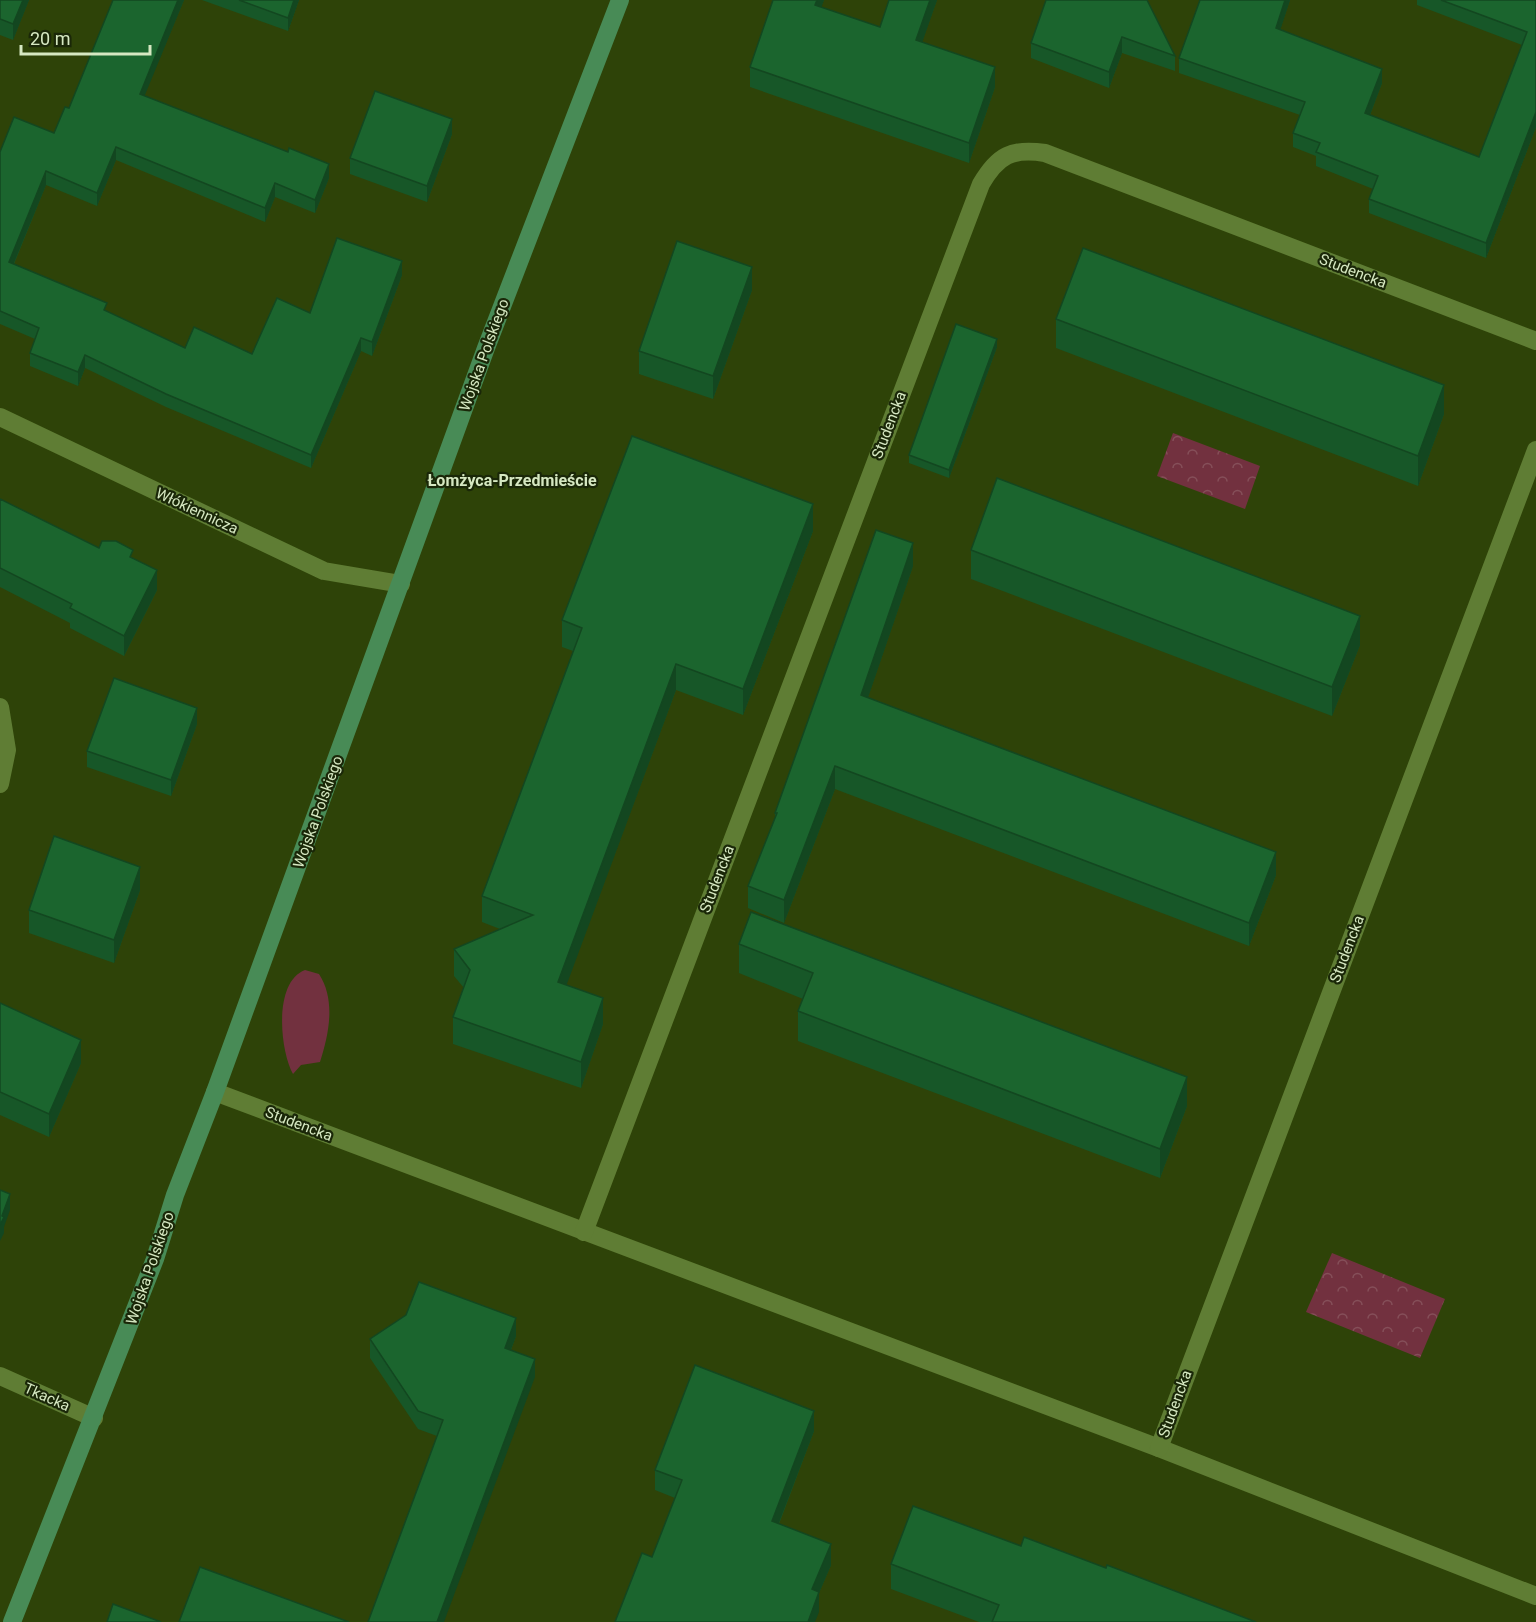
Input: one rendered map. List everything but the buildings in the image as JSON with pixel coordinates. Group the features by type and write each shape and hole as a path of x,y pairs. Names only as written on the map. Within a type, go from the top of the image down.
{"main road":[{"name":"Wojska Polskiego","path":"12,1622 94,1418 486,348 620,0"}],"street":[{"name":"Studencka","path":"584,1232 981,183 993,165 1012,153 1027,150 1045,153 1536,341"},
{"name":"Włókiennicza","path":"0,417 324,571 401,584"},
{"name":"Studencka","path":"1159,1448 1536,450"},
{"path":"0,707 7,750 0,784"},
{"name":"Studencka","path":"215,1092 1159,1448 1536,1596"},
{"name":"Tkacka","path":"0,1376 94,1418"}],"green space":[{"path":"1173,433 1260,466 1245,509 1157,476"},
{"path":"305,970 319,974 324,984 329,1006 328,1029 320,1062 301,1065 293,1074 285,1050 282,1018 288,988 295,977"},
{"path":"1332,1253 1445,1299 1420,1358 1306,1312"}],"district":[{"name":"Łomżyca-Przedmieście","path":"512,480"}]}
